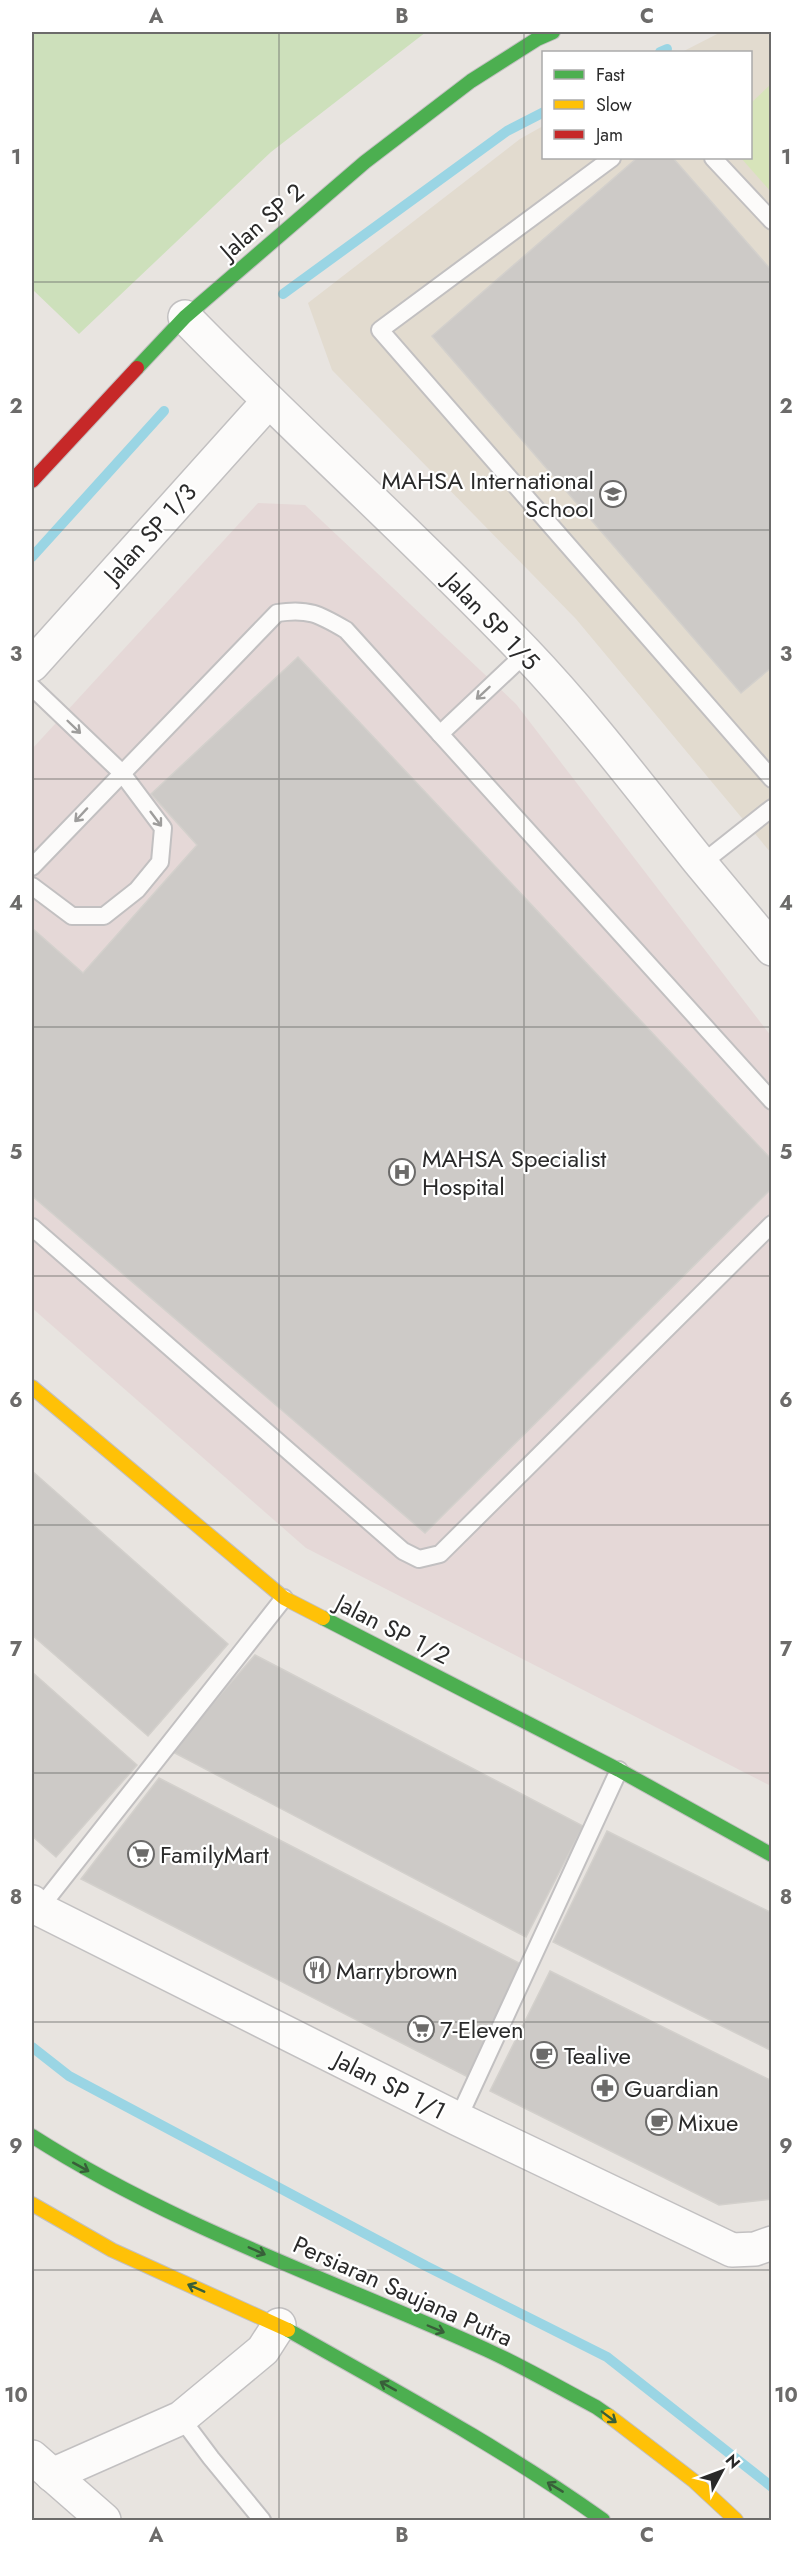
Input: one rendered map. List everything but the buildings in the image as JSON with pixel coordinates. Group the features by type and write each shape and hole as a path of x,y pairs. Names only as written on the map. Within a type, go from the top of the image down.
{"street":[{"name":"Jalan SP 2","path":"32,481 185,317 365,162 471,81 537,39 553,32"},
{"name":"Jalan SP 1/5","path":"185,317 268,402 398,525 526,653 618,758 701,864 771,946"},
{"name":"Jalan SP 1/3","path":"32,665 268,402"},
{"name":"Jalan SP 1/2","path":"32,1387 284,1598 619,1770 771,1855"},
{"name":"Jalan SP 1/1","path":"34,1910 458,2119 732,2250 763,2246"},
{"name":"Persiaran Saujana Putra","path":"32,2136 70,2161 141,2199 330,2284 489,2351 596,2407 694,2481 736,2520"},
{"path":"32,2204 112,2250 279,2325 404,2395 571,2497 603,2520"},
{"path":"104,2520 42,2466 181,2418 263,2350 279,2325"}],"lane":[{"path":"611,159 380,330 771,779"},
{"path":"714,159 771,221"},
{"path":"32,867 121,772 277,613 298,610 319,614 346,630 771,1101"},
{"path":"440,734 526,653"},
{"path":"32,687 121,772 163,828 160,862 137,891 104,916 72,916 32,886"},
{"path":"701,864 771,808"},
{"path":"32,1227 403,1551 419,1559 440,1554 771,1224"},
{"path":"34,1910 284,1598"},
{"path":"458,2119 619,1770"},
{"path":"181,2418 262,2520"}],"shaded area":[{"name":"MAHSA International School","path":"721,32 771,32 771,853 576,619 332,370 308,303 520,139 542,127 542,159 752,159 752,51 684,51"},
{"name":"MAHSA Specialist Hospital","path":"258,503 305,505 516,704 771,1036 771,1786 306,1548 32,1308 32,749"}],"green space":[{"path":"32,32 426,32 271,152 79,334 32,289"},
{"path":"771,84 771,192 742,159 752,159 752,102"}],"waterway":[{"path":"662,51 667,49"},
{"path":"283,294 507,131 542,113"},
{"path":"32,557 164,411"},
{"path":"32,2047 69,2076 426,2266 607,2357 772,2487"}],"traffic: fast":[{"path":"137,368 185,317 365,162 471,81 537,39 553,32"},
{"path":"323,1618 619,1770 772,1855"},
{"path":"32,2136 86,2168 198,2226 487,2350 528,2370 609,2416"},
{"path":"288,2330 488,2445 603,2520"}],"traffic: slow":[{"path":"32,1387 284,1598 323,1618"},
{"path":"32,2204 112,2250 288,2330"},
{"path":"609,2416 694,2481 736,2520"}],"traffic: jam":[{"path":"32,481 137,368"}],"place":[{"name":"MAHSA International School","path":"613,494"},
{"name":"MAHSA Specialist Hospital","path":"402,1172"},
{"name":"FamilyMart","path":"141,1854"},
{"name":"Marrybrown","path":"317,1970"},
{"name":"7-Eleven","path":"421,2029"},
{"name":"Tealive","path":"544,2055"},
{"name":"Guardian","path":"605,2088"},
{"name":"Mixue","path":"659,2122"}]}
